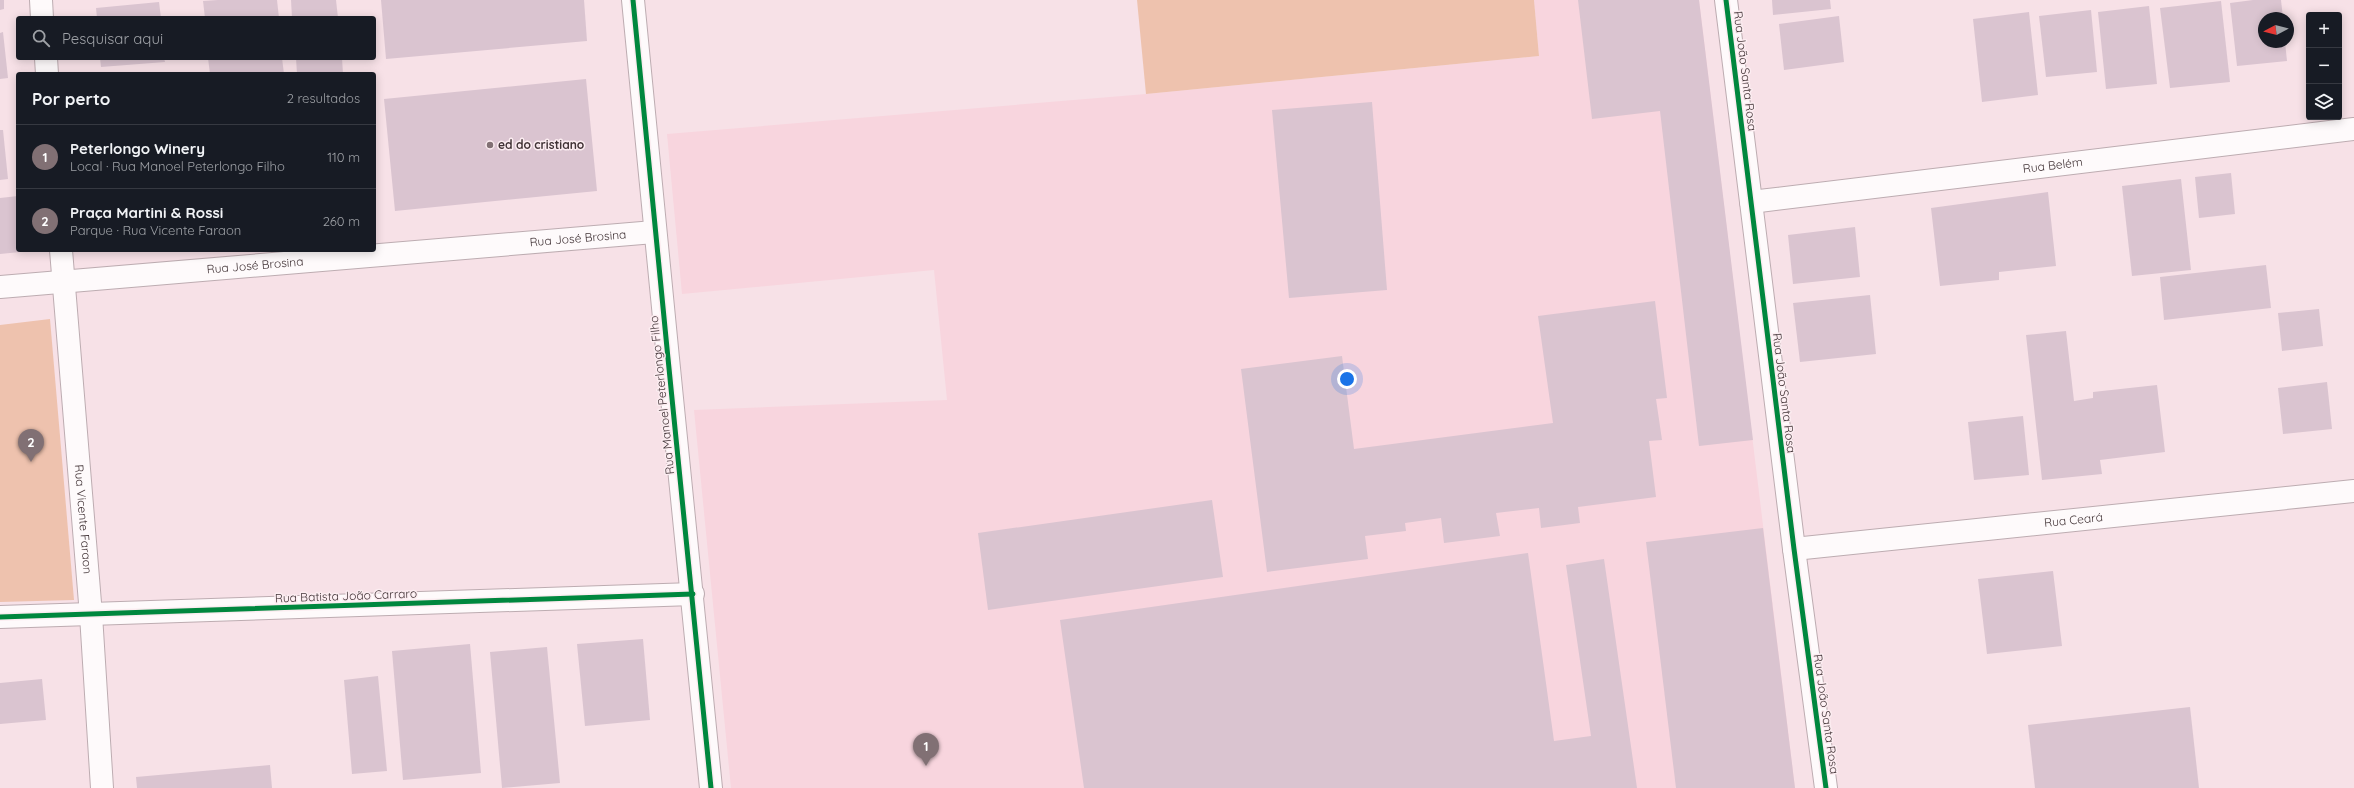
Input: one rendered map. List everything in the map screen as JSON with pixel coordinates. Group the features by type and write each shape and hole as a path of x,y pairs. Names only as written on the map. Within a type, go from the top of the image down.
{"street":[{"path":"41,0 42,16"},
{"name":"Rua Manoel Peterlongo Filho","path":"633,0 654,232 693,594 711,788"},
{"name":"Rua João Santa Rosa","path":"1726,0 1794,549 1826,788"},
{"path":"46,60 47,72"},
{"name":"Rua Belém","path":"1751,202 2354,129"},
{"name":"Rua José Brosina","path":"0,287 654,232"},
{"name":"Rua Vicente Faraon","path":"61,252 91,615 102,788"},
{"name":"Rua Ceará","path":"1794,549 2354,491"},
{"name":"Rua Batista João Carraro","path":"0,617 693,594"}],"shaded area":[{"path":"1137,0 1534,0 1539,56 1146,94"},
{"path":"1534,0 1699,0 1795,788 731,788 694,410 947,400 934,270 682,294 667,134 1146,94 1539,56"},
{"path":"50,319 74,600 0,602 0,325"}],"building":[{"path":"0,0 4,0 4,9 0,10"},
{"path":"277,0 279,16 205,16 203,1"},
{"path":"291,0 336,0 338,16 292,16"},
{"path":"381,0 584,0 587,41 386,59"},
{"path":"1578,0 1699,0 1753,440 1699,446 1660,111 1592,119"},
{"path":"1772,0 1830,0 1831,9 1773,15"},
{"path":"2253,0 2281,0 2282,12 2258,12 2258,48 2286,48 2287,61 2237,66 2230,3"},
{"path":"2221,1 2230,82 2170,88 2160,8"},
{"path":"159,2 161,16 97,16 96,8"},
{"path":"2149,6 2157,84 2106,89 2098,12"},
{"path":"2091,10 2097,72 2046,77 2039,16"},
{"path":"2029,12 2038,95 1982,102 1973,19"},
{"path":"1839,16 1844,62 1784,70 1779,24"},
{"path":"3,32 8,78 0,79 0,33"},
{"path":"100,60 164,60 165,62 101,67"},
{"path":"208,60 282,60 284,72 210,72"},
{"path":"296,60 342,60 343,72 297,72"},
{"name":"ed do cristiano","path":"586,79 597,191 395,211 384,99"},
{"path":"1372,102 1387,290 1289,298 1272,110"},
{"path":"0,130 3,130 8,179 0,180"},
{"path":"2231,173 2235,214 2199,218 2195,177"},
{"path":"2181,179 2191,270 2132,276 2122,186"},
{"path":"2048,192 2056,266 1999,272 1999,280 1940,286 1931,208"},
{"path":"16,196 16,252 20,252 0,254 0,198"},
{"path":"1855,227 1860,277 1793,284 1788,235"},
{"path":"2266,265 2271,308 2164,320 2160,277"},
{"path":"1870,295 1876,354 1800,362 1793,303"},
{"path":"1655,301 1667,398 1656,399 1662,440 1649,441 1656,497 1578,507 1580,523 1541,528 1539,508 1496,513 1500,536 1444,543 1441,518 1405,523 1406,531 1365,536 1368,559 1267,572 1241,369 1342,356 1354,449 1553,423 1538,316"},
{"path":"2319,309 2323,346 2282,351 2278,313"},
{"path":"2066,331 2074,401 2093,398 2093,392 2157,385 2165,452 2100,460 2102,474 2042,480 2026,335"},
{"path":"2327,382 2332,429 2283,434 2278,388"},
{"path":"2023,416 2029,475 1974,480 1968,422"},
{"path":"1212,500 1223,577 988,610 978,533"},
{"path":"1763,528 1795,788 1676,788 1646,542"},
{"path":"1528,553 1554,741 1591,736 1566,565 1604,559 1637,788 1084,788 1060,620"},
{"path":"2053,571 2062,646 1987,654 1978,579"},
{"path":"643,639 650,720 585,726 577,644"},
{"path":"470,644 481,773 403,780 392,651"},
{"path":"547,647 560,783 502,788 490,652"},
{"path":"378,676 387,771 352,774 344,680"},
{"path":"42,679 46,720 0,724 0,683"},
{"path":"2190,707 2199,788 2035,788 2028,725"},
{"path":"270,765 272,788 137,788 136,777"}],"cycle path":[{"path":"633,0 711,788"},
{"path":"1726,0 1794,549 1826,788"},
{"path":"0,617 693,594"}],"place":[{"name":"ed do cristiano","path":"490,145"},
{"name":"Praça Martini & Rossi","path":"31,462"},
{"name":"Peterlongo Winery","path":"926,766"}]}
